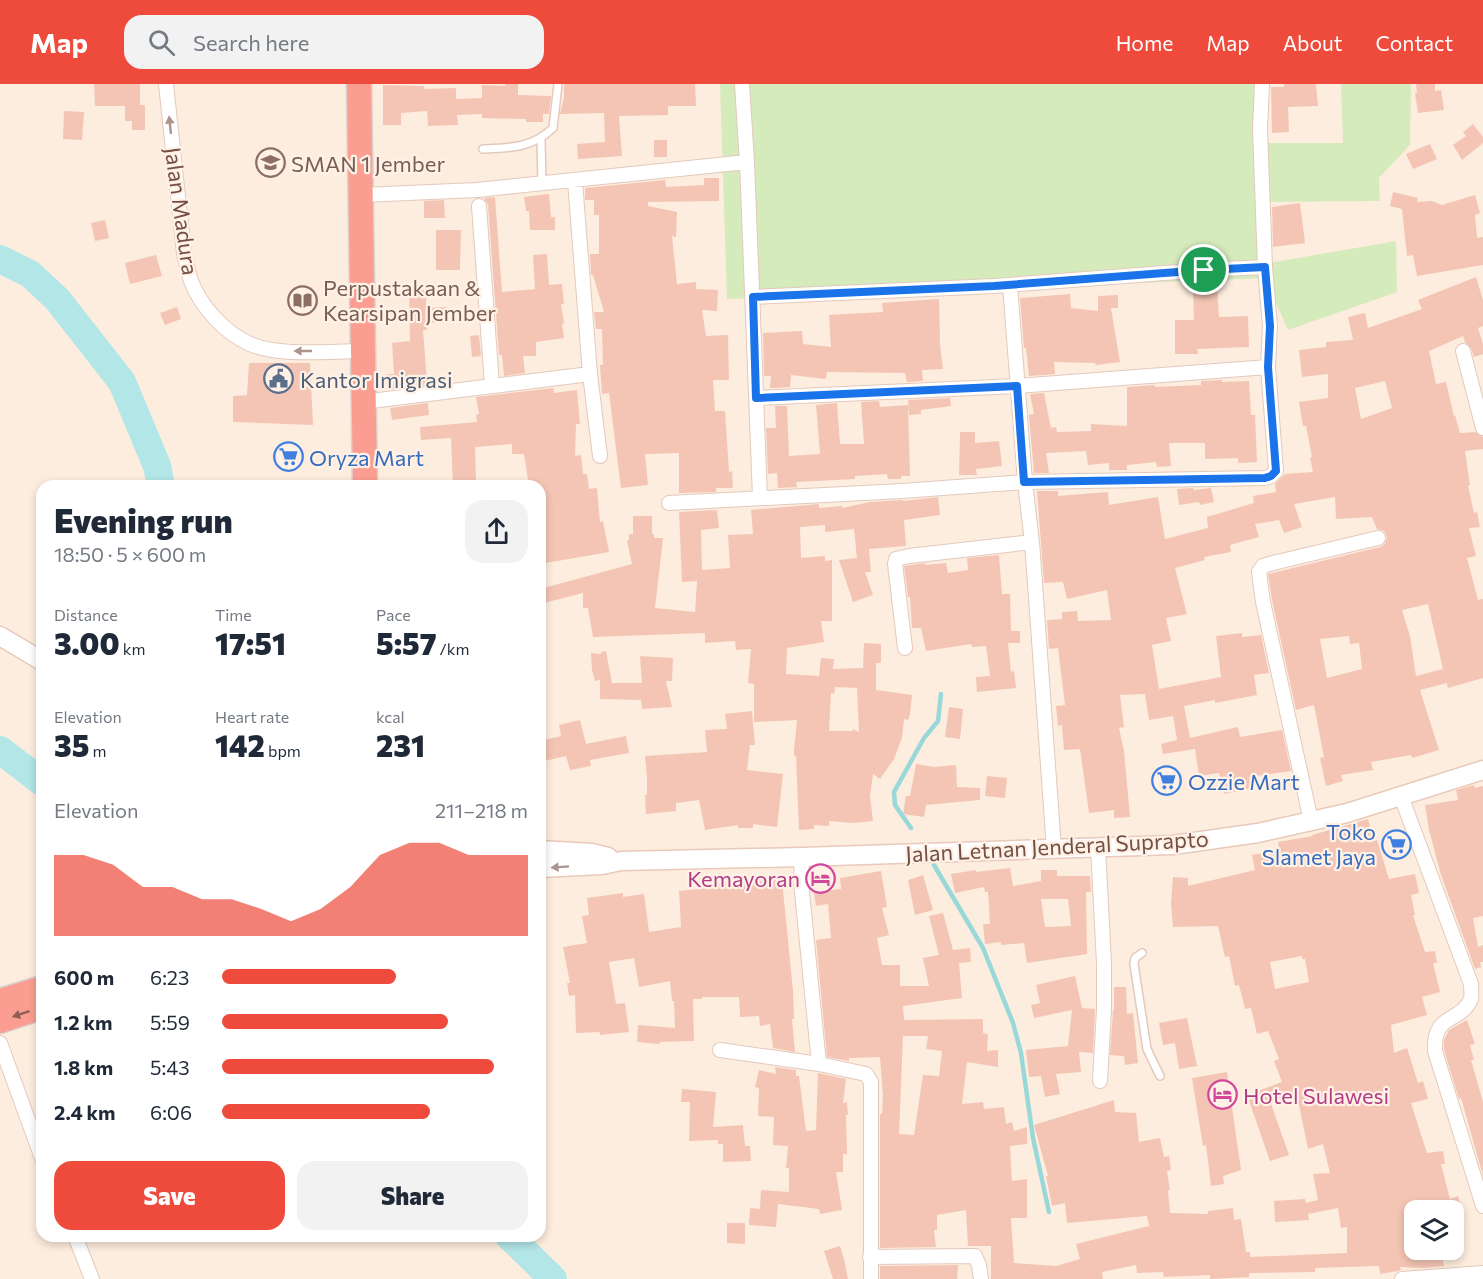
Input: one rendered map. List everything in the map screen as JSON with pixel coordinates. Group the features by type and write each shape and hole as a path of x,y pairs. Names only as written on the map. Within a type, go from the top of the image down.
{"highway":[{"path":"359,84 365,480"},
{"path":"0,1001 36,990"},
{"path":"0,1021 36,1009"}],"main road":[{"path":"0,636 36,657"},
{"name":"Jalan Letnan Jenderal Suprapto","path":"546,868 602,865 621,861 1173,845 1258,833 1347,813 1483,770"},
{"name":"Jalan Letnan Jenderal Suprapto","path":"546,850 592,854 621,861"}],"street":[{"name":"Jalan Madura","path":"166,84 184,253 190,280 209,310 234,335 251,345 284,351 362,351"},
{"path":"742,84 760,498"},
{"path":"669,503 1024,482 1271,476 1276,471 1268,367 1270,326 1265,267 1260,129 1262,84"},
{"path":"362,195 477,190 747,162"},
{"path":"575,181 590,374 600,456"},
{"path":"478,206 492,385"},
{"path":"753,297 1010,285 1265,267"},
{"path":"1010,285 1024,482 1032,542 1054,849"},
{"path":"1463,351 1483,428"},
{"path":"756,398 1017,386 1268,367"},
{"path":"363,402 590,374"},
{"path":"1311,820 1263,602 1259,572 1263,566 1273,562 1378,538"},
{"path":"905,648 895,564 897,559 1032,542"},
{"path":"1401,795 1472,984 1471,998 1464,1008 1440,1025 1434,1039 1435,1051 1482,1201"},
{"path":"1098,847 1104,964 1100,1081"},
{"path":"802,857 801,882 819,1064"},
{"path":"0,1043 36,1142"},
{"path":"720,1050 819,1064 866,1074 871,1082 871,1279"},
{"path":"77,1242 92,1279"},
{"path":"870,1257 975,1256 981,1279"},
{"path":"1402,1279 1483,1273"}],"lane":[{"path":"483,149 511,148 541,140 553,128 558,84"},
{"path":"541,140 542,184"},
{"path":"1142,953 1135,958 1134,964 1148,1049 1160,1076"}],"green space":[{"path":"720,84 1265,84 1268,143 1343,143 1341,84 1411,84 1410,145 1379,178 1380,201 1259,202 1269,263 1396,241 1397,292 1288,330 1265,278 727,299"}],"building":[{"path":"94,84 140,84 140,105 145,105 145,130 132,130 132,121 125,121 125,106 95,106"},
{"path":"505,84 518,84 518,95 551,96 549,114 543,114 543,122 526,122 526,119 482,118 482,114 457,115 458,125 428,126 427,111 401,113 401,125 383,125 383,85 424,86 424,89 456,88 456,99 482,98 482,85 505,86"},
{"path":"564,84 695,84 696,106 668,106 668,115 619,116 622,156 578,159 577,144 605,142 604,113 560,114"},
{"path":"1284,84 1316,84 1318,106 1288,107 1289,132 1272,133 1271,87 1284,87"},
{"path":"1416,84 1435,84 1435,91 1441,90 1444,110 1418,113"},
{"path":"64,111 84,112 82,140 63,139"},
{"path":"1473,124 1483,137 1483,143 1462,160 1453,145 1466,136 1463,132"},
{"path":"654,140 667,140 667,157 654,157"},
{"path":"1430,144 1437,159 1413,169 1406,154"},
{"path":"704,178 719,178 719,201 648,202 648,206 677,212 676,237 672,236 677,284 696,282 696,289 718,290 717,311 702,310 706,336 728,335 729,380 713,380 715,411 725,411 729,472 732,471 733,488 716,488 716,492 679,493 679,453 645,454 648,485 621,488 609,393 602,394 600,365 603,365 602,329 596,329 594,312 604,312 593,275 591,275 590,254 599,254 599,215 594,215 594,200 585,200 585,188 665,180 666,187 704,185"},
{"path":"1393,192 1418,198 1417,202 1432,201 1442,205 1475,195 1480,213 1475,215 1477,238 1483,237 1483,265 1417,276 1413,255 1407,256 1402,209 1390,206"},
{"path":"549,194 551,217 555,217 555,230 530,230 529,211 526,211 524,197"},
{"path":"495,197 502,292 535,289 533,255 547,254 549,285 562,284 564,304 561,304 564,338 536,342 536,356 523,356 525,373 504,376 502,355 499,355 488,205 484,198"},
{"path":"444,200 445,218 424,218 424,201"},
{"path":"1300,203 1305,243 1273,247 1272,207"},
{"path":"105,220 109,238 95,241 91,223"},
{"path":"436,230 461,230 460,270 436,270"},
{"path":"156,255 162,276 130,284 125,263"},
{"path":"1476,277 1483,300 1483,326 1478,328 1483,344 1483,354 1474,357 1463,336 1429,351 1436,384 1446,382 1460,433 1475,432 1483,437 1483,449 1465,451 1470,485 1468,485 1474,513 1477,512 1480,527 1469,528 1476,556 1467,558 1478,600 1483,599 1483,678 1448,688 1447,683 1420,690 1439,750 1412,758 1411,755 1371,762 1373,770 1341,775 1343,781 1326,786 1320,758 1324,757 1314,705 1296,710 1268,574 1380,547 1385,544 1387,537 1384,531 1377,529 1372,517 1336,519 1335,497 1294,504 1302,527 1284,533 1279,520 1255,524 1259,537 1230,545 1231,552 1204,557 1205,560 1175,568 1187,614 1166,618 1171,641 1152,645 1159,689 1221,677 1216,636 1242,633 1242,637 1261,635 1269,673 1254,675 1257,695 1184,706 1190,738 1238,727 1240,737 1282,730 1291,771 1249,777 1252,788 1224,794 1219,773 1199,776 1195,749 1163,754 1161,744 1177,740 1173,716 1149,720 1145,694 1120,695 1124,727 1119,728 1124,751 1130,817 1114,818 1114,810 1089,813 1080,749 1064,750 1062,725 1058,726 1056,706 1065,705 1058,648 1049,649 1047,620 1062,619 1062,612 1077,611 1078,621 1111,620 1107,590 1067,599 1063,582 1044,583 1037,491 1058,491 1058,496 1108,492 1109,505 1158,497 1165,539 1208,528 1207,517 1254,503 1253,496 1276,492 1275,484 1285,474 1313,472 1306,426 1303,426 1299,402 1328,398 1328,374 1302,377 1299,350 1326,347 1326,342 1353,340 1348,317 1365,313 1368,328 1422,309 1418,300","holes":["1385,381 1392,408 1361,419 1355,388","1428,604 1443,669 1416,676 1410,636 1402,610","1349,636 1350,644 1359,643 1362,669 1327,678 1320,639"]},
{"path":"1193,283 1217,283 1219,317 1248,316 1249,347 1197,349 1198,354 1175,354 1175,320 1194,320"},
{"path":"409,290 426,290 426,308 447,307 448,322 426,323 427,330 423,330 427,383 388,390 386,374 394,374 392,343 410,341"},
{"path":"1070,294 1071,308 1098,311 1098,296 1118,295 1118,308 1111,308 1120,362 1096,365 1095,363 1054,362 1055,374 1029,376 1020,298"},
{"path":"939,299 943,369 922,370 923,381 907,382 905,373 827,372 826,379 791,375 790,387 770,388 771,376 764,376 763,333 802,331 803,344 831,347 829,315 883,312 882,303"},
{"path":"177,307 181,319 165,325 160,313"},
{"path":"479,335 481,356 472,357 470,336"},
{"name":"Kantor Imigrasi","path":"249,363 310,363 313,425 233,422 233,396 247,395"},
{"path":"1222,380 1222,382 1249,381 1251,415 1255,415 1257,462 1238,463 1238,458 1205,459 1205,443 1169,443 1171,466 1157,467 1156,462 1127,465 1127,470 1109,470 1109,463 1088,465 1086,451 1046,453 1049,473 1034,473 1029,415 1034,414 1030,394 1044,393 1051,428 1056,427 1057,432 1091,431 1091,424 1127,426 1127,387 1201,385 1201,381"},
{"path":"553,388 554,393 577,390 580,424 576,424 575,456 581,455 583,474 587,474 589,489 597,488 600,522 603,521 609,552 546,563 546,480 528,480 524,454 512,454 512,444 475,447 476,480 453,480 451,438 421,440 420,427 477,422 476,415 479,414 476,397"},
{"path":"950,398 951,406 921,410 921,414 909,415 908,400"},
{"path":"879,401 880,407 908,405 910,476 888,479 887,474 855,476 855,479 796,482 797,487 778,488 777,473 768,474 766,428 776,428 775,406 787,406 789,456 820,454 816,405 837,403 840,444 864,444 861,402"},
{"path":"428,403 429,415 392,420 390,408"},
{"path":"960,432 975,432 975,443 999,441 1002,466 976,469 977,475 959,475"},
{"path":"1193,488 1194,490 1211,488 1214,502 1179,505 1177,489"},
{"path":"938,497 940,515 904,520 906,546 869,549 871,572 865,572 873,595 853,602 839,560 857,558 854,529 825,532 825,525 800,527 801,558 825,556 825,561 832,560 832,621 821,621 824,642 787,648 786,674 819,676 821,658 834,659 833,669 863,668 864,643 881,644 881,663 876,663 876,690 912,695 910,714 908,720 904,719 902,738 894,759 880,779 873,774 870,796 873,821 853,823 829,821 829,826 814,825 814,829 799,830 796,756 794,756 797,720 754,722 754,684 748,683 751,649 736,650 735,641 705,643 705,633 593,637 588,608 583,608 583,593 546,602 546,587 632,564 627,541 629,534 633,534 633,516 652,516 654,538 663,538 655,608 695,612 697,581 682,582 679,512 717,510 719,528 701,530 702,570 730,568 728,535 753,534 751,510 819,504 819,508 842,506 842,508 870,502","holes":["835,687 857,688 859,732 853,729 852,731 829,731 831,693 834,694"]},
{"path":"999,555 1002,594 1010,594 1011,631 1020,631 1020,643 1008,643 1011,672 1014,671 1016,688 977,692 976,677 990,676 986,646 972,647 971,644 926,651 921,628 912,628 910,597 908,597 904,566 946,563 948,573 968,570 967,558"},
{"path":"606,651 612,683 642,683 640,656 673,658 672,681 666,681 672,707 642,709 641,700 600,699 600,680 595,681 591,653 601,654"},
{"path":"949,707 963,709 960,739 945,737"},
{"path":"752,711 755,745 750,745 747,770 783,774 777,827 753,824 753,828 738,828 738,825 705,830 699,800 676,803 676,811 646,814 645,756 707,752 705,730 727,729 725,714"},
{"path":"580,720 586,744 626,736 629,753 590,760 591,766 570,770 566,756 546,761 546,740 561,736 559,725"},
{"path":"916,764 934,767 956,765 957,787 980,788 980,800 926,805 924,817 903,814 906,796 910,796"},
{"path":"987,776 1007,778 1005,798 985,796"},
{"path":"1474,785 1475,788 1483,786 1483,916 1473,918 1478,947 1483,945 1483,962 1480,962 1481,967 1475,969 1441,875 1425,805 1458,800 1456,790"},
{"path":"1368,819 1389,879 1415,874 1419,893 1411,895 1415,915 1413,915 1425,952 1435,951 1437,963 1433,963 1440,992 1422,997 1427,1015 1391,1025 1394,1053 1407,1048 1418,1083 1423,1081 1428,1099 1411,1103 1427,1153 1443,1151 1445,1164 1441,1164 1450,1199 1458,1196 1459,1200 1404,1200 1404,1260 1443,1260 1444,1266 1400,1267 1401,1270 1380,1274 1379,1266 1315,1268 1315,1272 1249,1273 1249,1277 1210,1279 1210,1275 1164,1277 1163,1272 1137,1273 1136,1265 1102,1272 1103,1279 991,1279 991,1246 968,1246 966,1210 937,1215 937,1230 934,1230 936,1247 880,1248 880,1114 882,1114 883,1096 880,1057 849,1058 849,1061 827,1057 816,940 831,938 828,904 816,906 814,892 841,889 840,878 881,871 887,907 882,908 889,935 877,938 882,965 900,965 900,986 929,986 923,958 939,955 929,916 943,913 953,950 970,948 971,962 959,963 962,998 903,1006 904,1020 983,1019 983,1033 988,1034 987,1051 998,1050 998,1067 967,1062 962,1104 983,1102 984,1109 1004,1107 1006,1124 1012,1122 1014,1131 1027,1127 1027,1144 1010,1146 1012,1181 1027,1179 1027,1218 1011,1218 1014,1263 1056,1266 1080,1259 1076,1244 1149,1226 1147,1216 1067,1223 1065,1203 1052,1206 1046,1176 1048,1176 1034,1125 1114,1100 1115,1112 1136,1113 1139,1142 1160,1138 1164,1157 1169,1156 1171,1170 1167,1171 1170,1213 1208,1214 1208,1211 1233,1208 1234,1220 1241,1219 1246,1252 1250,1252 1250,1257 1347,1253 1347,1227 1341,1228 1338,1208 1308,1214 1309,1220 1275,1222 1274,1201 1305,1199 1306,1203 1318,1200 1313,1174 1330,1173 1323,1144 1308,1149 1297,1095 1270,1101 1289,1155 1270,1161 1247,1095 1282,1082 1274,1061 1279,1059 1268,1031 1257,1034 1251,1008 1245,1009 1239,985 1235,986 1229,956 1225,957 1218,926 1173,927 1171,903 1173,877 1188,878 1188,886 1255,870 1252,855 1279,850 1278,842 1313,836","holes":["1302,956 1302,959 1305,959 1309,982 1275,989 1270,962","903,1036 928,1036 926,1049 942,1051 939,1076 923,1075 914,1135 899,1134"]},
{"path":"1010,868 1013,886 1041,881 1041,870 1057,870 1057,876 1090,876 1091,892 1086,892 1087,954 1027,963 1024,943 985,944 983,924 990,924 988,892 985,892 984,887 955,893 951,874 976,870 976,872","holes":["1041,899 1068,899 1071,926 1045,927"]},
{"path":"923,875 933,910 915,915 908,880"},
{"path":"782,880 793,991 794,1019 792,1019 795,1052 773,1048 770,1024 760,1026 759,1016 740,1017 739,997 693,999 694,1041 660,1042 659,1044 637,1042 638,1025 675,1028 674,1001 672,1001 670,981 639,987 634,958 609,962 616,1004 625,1003 629,1032 600,1035 600,1032 576,1033 575,995 569,996 567,983 570,983 563,947 587,943 582,916 589,915 587,898 623,893 623,897 644,894 649,932 681,927 679,891 700,889 699,883"},
{"path":"1075,976 1082,1008 1095,1009 1093,1053 1079,1052 1081,1072 1056,1074 1060,1094 1045,1097 1041,1076 1029,1077 1026,1050 1068,1046 1072,1010 1034,1018 1031,1005 1040,1003 1036,985"},
{"path":"1114,987 1126,987 1127,1014 1133,1013 1138,1063 1125,1065 1124,1056 1110,1055"},
{"path":"1187,1018 1197,1066 1179,1069 1175,1043 1163,1045 1159,1023"},
{"path":"1467,1020 1475,1044 1470,1045 1474,1060 1471,1060 1483,1102 1483,1176 1461,1098 1459,1099 1444,1050 1444,1040 1449,1030"},
{"path":"775,1067 796,1070 796,1076 799,1076 806,1131 816,1130 818,1073 846,1079 843,1103 847,1102 847,1154 843,1154 843,1172 836,1172 842,1210 820,1214 819,1209 778,1204 776,1227 749,1225 750,1208 760,1209 761,1190 789,1192 789,1168 786,1168 788,1146 773,1145 774,1117 758,1116 759,1088 755,1087 759,1070 776,1074"},
{"path":"1227,1072 1241,1170 1223,1176 1224,1184 1211,1186 1206,1145 1203,1146 1192,1078"},
{"path":"682,1089 716,1092 713,1127 743,1125 745,1146 750,1146 751,1161 723,1162 723,1144 718,1144 718,1140 689,1141 690,1102 681,1102"},
{"path":"727,1223 745,1223 745,1244 727,1243"},
{"path":"840,1246 848,1279 833,1279 824,1251"},
{"path":"958,1265 957,1279 880,1279 880,1266"}],"waterway":[{"path":"0,259 30,274 57,299 122,382 157,466 160,480"},
{"path":"911,828 895,805 894,792 924,738 938,721 941,694"},
{"path":"0,750 36,777"},
{"path":"934,865 983,948 1013,1023 1021,1053 1033,1138 1049,1212"},
{"path":"515,1242 553,1279"}],"place":[{"name":"SMAN 1 Jember","path":"270,163"},
{"name":"Perpustakaan & Kearsipan Jember","path":"302,300"},
{"name":"Kantor Imigrasi","path":"279,379"},
{"name":"Oryza Mart","path":"288,457"},
{"name":"Ozzie Mart","path":"1167,781"},
{"name":"Toko Slamet Jaya","path":"1397,844"},
{"name":"Kemayoran","path":"821,878"},
{"name":"Hotel Sulawesi","path":"1222,1095"}],"route":[{"path":"1265,267 1270,326 1268,367 1276,471 1265,478 1024,482 1017,386 756,398 753,297 994,286 1204,270 1265,267"}]}
